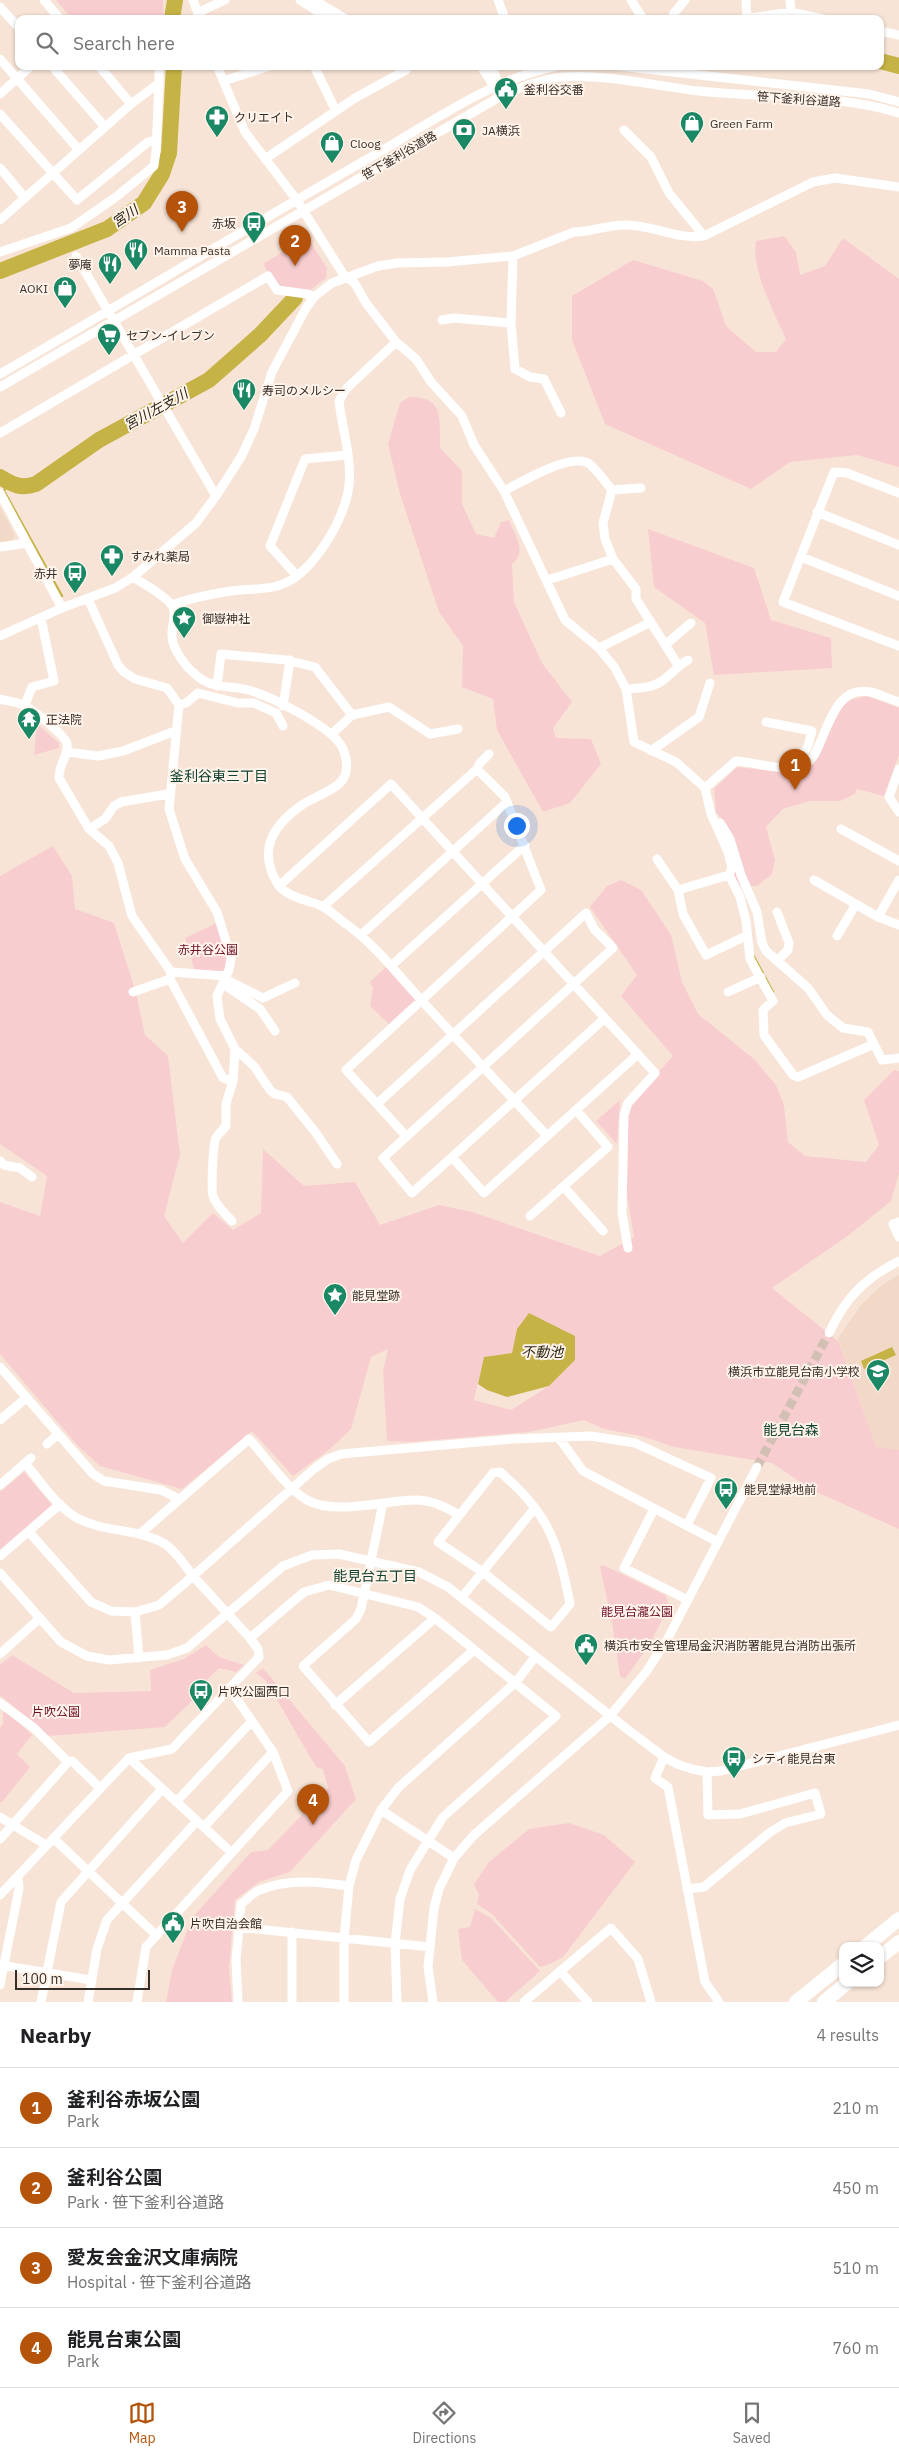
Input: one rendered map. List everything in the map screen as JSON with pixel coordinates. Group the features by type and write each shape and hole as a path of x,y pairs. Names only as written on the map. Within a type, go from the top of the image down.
{"highway":[{"path":"871,1942 899,1919"},
{"path":"884,1954 899,1942"},
{"path":"796,2002 839,1967"},
{"path":"824,2002 843,1987"}],"street":[{"path":"44,0 57,15"},
{"path":"193,0 200,15 225,0"},
{"path":"300,0 323,15"},
{"path":"314,0 339,15"},
{"path":"498,0 504,15"},
{"path":"631,0 640,15"},
{"path":"674,15 684,0"},
{"path":"744,15 746,0"},
{"path":"790,0 791,12"},
{"path":"0,6 15,23"},
{"path":"768,15 791,12 804,15"},
{"path":"884,32 899,35"},
{"path":"0,59 79,150"},
{"path":"0,94 26,70"},
{"path":"55,70 105,127"},
{"path":"102,70 131,104"},
{"path":"0,252 72,228 116,197 154,166 159,70"},
{"path":"219,70 238,119 253,144 296,199 346,277 354,282 366,303 396,342 416,359 431,382 462,416 474,445 504,491 532,549 534,558 548,580 566,620 599,648 615,668 626,689 634,742 651,752 676,762 706,788 711,814 728,852 732,867 729,875 740,897 746,920 746,936 750,959 774,1001 763,1010 764,1036 793,1075 798,1077 874,1044"},
{"path":"223,81 257,70"},
{"path":"316,70 336,110"},
{"path":"265,159 336,110 406,70"},
{"path":"484,70 497,86"},
{"path":"492,70 501,96"},
{"name":"笹下釜利谷道路","path":"0,374 296,199 497,86 529,70"},
{"name":"笹下釜利谷道路","path":"656,70 869,94 899,102"},
{"name":"笹下釜利谷道路","path":"0,386 501,96 546,80 595,78 699,91 836,101 899,113"},
{"path":"0,220 131,104 159,83"},
{"path":"0,114 76,200 148,142 156,140"},
{"path":"624,130 651,157 669,193 704,236"},
{"path":"0,168 25,198"},
{"path":"0,636 62,608 116,588 196,523 216,496 244,450 254,429 272,372 314,297 332,283 378,266 397,263 447,262 513,256 574,232 624,225 658,229 690,238 704,236 812,182 835,178 899,188"},
{"path":"76,256 216,496"},
{"path":"513,256 511,323 515,369 530,377 544,379 561,413"},
{"path":"0,433 268,276 277,290 307,294 314,297"},
{"path":"442,320 454,318 511,323"},
{"path":"172,605 190,599 232,591 276,587 291,582 319,553 336,522 349,485 347,455 339,401 346,389 396,342"},
{"path":"297,576 270,546 305,460 347,455"},
{"path":"504,491 548,468 579,461 588,464 612,490"},
{"path":"899,494 846,472 834,472 783,602 899,646"},
{"path":"612,490 641,488"},
{"path":"612,490 603,523 605,539 612,559 636,590 636,599 678,665"},
{"path":"0,493 62,608"},
{"path":"817,512 899,545"},
{"path":"0,547 27,543"},
{"path":"801,557 899,596"},
{"path":"548,580 612,559"},
{"path":"132,576 172,605 174,613 171,638 179,654 195,675 206,683 248,690 283,706 332,734 344,752 346,765 344,778 327,794 300,806 272,834 267,856 279,886 291,894 323,907 360,935 391,966 546,1136"},
{"path":"88,599 118,665 124,672 135,679 167,688 179,705 168,794 169,809 185,859 197,881 210,897 222,926 231,958 229,970 217,996 220,1019 235,1049 254,1066 270,1090 275,1094 287,1097 316,1133 337,1164"},
{"path":"25,705 32,687 54,681 41,618"},
{"path":"599,648 651,622"},
{"path":"665,645 691,623"},
{"path":"217,686 221,654 290,660 315,667 352,715"},
{"path":"283,706 290,660"},
{"path":"626,689 646,687 662,681 678,665 688,660"},
{"path":"651,752 699,717 710,683"},
{"path":"706,788 736,760 781,766 795,766 806,763 814,756 838,703 849,694 868,691 899,702"},
{"path":"179,705 186,703 198,693 238,703 254,703 276,713 283,726"},
{"path":"0,699 25,705 62,736 67,744 66,752 58,769 59,778 90,829 109,846 118,862 132,916 171,976 223,1078 233,1081"},
{"path":"332,734 352,715 389,707 430,734 458,729"},
{"path":"766,722 812,730 806,751 802,756 789,757 781,766"},
{"path":"66,752 98,756 124,751 175,731"},
{"path":"323,907 477,769 480,762 489,754"},
{"path":"406,1136 346,1070 514,917 541,890 507,802 477,769"},
{"path":"899,769 889,796 899,812"},
{"path":"279,886 391,784 423,817 655,1073 628,1103 624,1115 622,1213 628,1248"},
{"path":"90,829 105,819 114,806 121,802 168,794"},
{"path":"360,935 507,802"},
{"path":"711,814 721,824 730,839 741,875 757,912 762,942 766,951 808,988 827,1014 842,1028 868,1032 882,1060 899,1058"},
{"path":"841,828 899,861"},
{"path":"391,966 525,845"},
{"path":"658,859 678,890 683,914 706,955 746,936"},
{"path":"678,890 729,875"},
{"path":"814,880 878,916 899,925"},
{"path":"878,916 899,880"},
{"path":"837,936 856,904"},
{"path":"377,1104 586,912 594,930 613,948 383,1158 412,1193 605,1018"},
{"path":"777,912 789,943 788,950 777,961"},
{"path":"133,992 171,976 225,980 262,998 294,983"},
{"path":"728,992 760,977"},
{"path":"225,980 260,1009 276,1031"},
{"path":"232,1221 213,1196 211,1184 215,1156 212,1149 215,1138 226,1126 226,1104 233,1081 235,1049"},
{"path":"452,1158 484,1193 638,1054"},
{"path":"530,1216 608,1147 576,1110"},
{"path":"0,1161 4,1165 20,1168 32,1178"},
{"path":"564,1187 603,1230"},
{"path":"899,1222 893,1224 899,1237"},
{"path":"829,1332 839,1312 851,1295 876,1273 899,1261"},
{"path":"0,1367 93,1474 104,1481 161,1490 178,1498"},
{"path":"0,1420 26,1398"},
{"path":"47,1444 58,1434"},
{"path":"29,1532 91,1602 111,1612 135,1612 159,1605 328,1458 341,1454 513,1439 592,1436 634,1443 711,1478 686,1526"},
{"path":"141,1533 178,1498 249,1438 305,1500 320,1506 417,1500 434,1502 459,1515"},
{"path":"559,1438 583,1472 718,1542"},
{"path":"0,1484 28,1460 60,1504 77,1518 101,1527 141,1533 166,1545 250,1638 258,1649 259,1657 172,1749 128,1758 99,1786 0,1895"},
{"path":"433,2002 428,1967 430,1947 439,1890 454,1858 474,1835 610,1716 646,1672 667,1640 757,1468"},
{"path":"500,1472 519,1488 548,1526 561,1556 570,1604 551,1627 484,1573 438,1542 459,1515 492,1473 500,1472"},
{"path":"383,1503 373,1562 361,1609 356,1619 303,1666 369,1742 474,1650"},
{"path":"0,1556 60,1504"},
{"path":"462,1597 484,1573 535,1508"},
{"path":"654,1509 624,1568 688,1600"},
{"path":"0,1573 61,1642 87,1656 109,1660 167,1655 187,1648 283,1566 312,1555 332,1554 420,1572 462,1597 535,1657 664,1757 677,1764 707,1772 745,1766 899,1724"},
{"path":"250,1638 304,1592 329,1585 418,1607 435,1618 556,1716 443,1817 410,1870 400,1900 395,1944 397,2002"},
{"path":"135,1612 139,1658"},
{"path":"0,1654 40,1618"},
{"path":"336,1705 435,1618"},
{"path":"344,2002 344,1939 349,1886 356,1860 381,1810 398,1788 516,1682 535,1657"},
{"path":"137,2002 146,1947 288,1791 273,1752 230,1689"},
{"path":"0,1703 34,1728 68,1762 72,1761 99,1786"},
{"path":"176,1802 252,1721"},
{"path":"88,2002 100,1934 107,1920 122,1902 273,1752"},
{"path":"664,1757 655,1778 668,1788 705,1982 719,2002"},
{"path":"128,1758 232,1853"},
{"path":"0,1839 68,1762"},
{"path":"687,1889 704,1887 769,1833 785,1823 821,1814 816,1793 740,1814 708,1815 707,1772"},
{"path":"41,2002 61,1902 162,1789"},
{"path":"381,1810 454,1858"},
{"path":"0,1817 46,1845"},
{"path":"53,1838 156,1935"},
{"path":"0,1985 2,1966 19,1888 18,1877"},
{"path":"238,2002 236,1960 241,1904 258,1890 291,1882 310,1881 349,1886"},
{"path":"238,1927 430,1947"},
{"path":"524,2002 611,1928 638,1959 651,2002"},
{"path":"292,1932 292,2002"},
{"path":"2,1966 91,1980"},
{"path":"560,1971 588,2002"}],"shaded area":[{"path":"0,507 15,536 13,540 0,542"},
{"name":"横浜市立能見台南小学校","path":"899,1275 899,1450 897,1451 876,1447 838,1338 862,1304 882,1285"}],"green space":[{"path":"56,0 163,0 164,15 69,15"},
{"path":"784,236 796,252 800,275 825,266 843,238 899,279 899,467 857,455 790,462 751,489 605,424 572,340 572,296 633,260 703,281 713,289 726,326 756,352 776,352 786,339 760,278 755,252 756,241"},
{"path":"307,237 327,268 326,278 309,291 277,286 263,264"},
{"path":"409,397 429,401 438,412 440,420 440,448 462,471 462,504 476,534 494,538 501,522 509,520 517,537 520,549 517,559 512,564 514,602 542,663 572,702 553,728 556,738 591,739 601,764 570,803 543,812 497,730 493,699 462,687 463,646 439,612 400,494 388,444 400,403"},
{"path":"648,529 754,568 771,620 831,638 832,668 714,675 705,623 654,587"},
{"path":"867,696 899,708 899,755 884,796 857,789 855,794 840,801 809,801 783,809 766,827 775,860 772,874 757,886 750,886 747,881 738,887 733,873 738,854 727,825 716,812 714,789 737,767 786,771 796,770 814,763 842,707 850,700"},
{"path":"37,724 59,743 59,748 34,755"},
{"path":"53,846 72,876 75,909 114,923 136,993 145,1035 168,1056 180,1155 164,1216 183,1243 213,1213 233,1230 261,1213 263,1149 304,1186 355,1182 380,1225 439,1205 472,1212 600,1256 634,1237 619,1148 628,1105 673,1056 621,996 637,975 590,907 607,886 621,880 641,890 671,935 682,982 698,1014 754,1059 776,1085 784,1105 788,1142 805,1156 866,1162 879,1145 864,1100 894,1070 899,1071 899,1173 891,1201 849,1235 772,1288 839,1342 876,1447 899,1450 899,1529 812,1490 772,1463 674,1447 641,1436 604,1429 584,1420 529,1432 411,1442 387,1441 383,1371 388,1349 371,1357 351,1429 330,1449 293,1476 252,1431 182,1489 100,1466 78,1446 0,1354 0,1202 40,1216 47,1176 0,1144 0,876","holes":["517,1329 549,1386 511,1410 474,1400 484,1357 512,1353"]},
{"name":"赤井谷公園","path":"219,922 229,956 224,973 195,971 185,938"},
{"path":"386,967 416,1000 389,1024 370,1006 373,988 370,982"},
{"path":"620,1100 617,1144 596,1121"},
{"path":"24,1472 52,1505 0,1550 0,1492"},
{"name":"能見台瀧公園","path":"603,1565 665,1595 669,1605 650,1644 625,1679 620,1676 612,1622 600,1567"},
{"name":"片吹公園","path":"206,1645 219,1657 244,1665 236,1672 219,1668 202,1685 194,1699 165,1727 48,1736 0,1695 0,1665 12,1655 74,1693 151,1691 150,1670 184,1659"},
{"path":"263,1668 345,1766 356,1799 290,1872 259,1882 235,1900 229,1968 232,2002 166,2002 172,1970 192,1918 251,1852 268,1850 328,1788 323,1769 316,1767 266,1681 256,1673"},
{"path":"3,1708 32,1735 17,1754 30,1767 2,1802 0,1802 0,1727 3,1724"},
{"path":"569,1823 604,1835 635,1862 563,1957 540,1967 492,1914 477,1904 479,1895 474,1884 489,1862 529,1829"},
{"path":"475,1909 491,1918 540,1971 505,2002 498,2002 462,1960 458,1929 470,1927"}],"water":[{"name":"不動池","path":"529,1313 575,1336 575,1360 549,1386 507,1397 487,1390 478,1384 484,1357 512,1353 517,1329"},
{"path":"892,1347 896,1355 864,1369 861,1361"}],"waterway":[{"name":"宮川","path":"173,15 175,0"},
{"name":"宮川左支川","path":"884,62 899,66"},
{"name":"宮川","path":"0,271 107,229 144,203 162,174 169,153 174,70"},
{"name":"宮川左支川","path":"0,477 17,485 36,484 99,440 209,380 260,335 295,298"},
{"path":"8,482 4,491 62,596"},
{"path":"753,955 773,992"}],"tunnel":[{"path":"757,1467 829,1333"}],"place":[{"name":"釜利谷交番","path":"506,110"},
{"name":"クリエイト","path":"217,138"},
{"name":"Green Farm","path":"692,144"},
{"name":"JA横浜","path":"464,151"},
{"name":"Cloog","path":"332,164"},
{"name":"愛友会金沢文庫病院","path":"182,232"},
{"name":"赤坂","path":"254,244"},
{"name":"釜利谷公園","path":"295,266"},
{"name":"Mamma Pasta","path":"136,271"},
{"name":"夢庵","path":"110,285"},
{"name":"AOKI","path":"65,309"},
{"name":"セブン-イレブン","path":"109,356"},
{"name":"寿司のメルシー","path":"244,411"},
{"name":"すみれ薬局","path":"112,577"},
{"name":"赤井","path":"75,594"},
{"name":"御嶽神社","path":"184,639"},
{"name":"正法院","path":"29,740"},
{"name":"釜利谷赤坂公園","path":"795,790"},
{"name":"能見堂跡","path":"335,1316"},
{"name":"横浜市立能見台南小学校","path":"878,1392"},
{"name":"能見堂緑地前","path":"726,1510"},
{"name":"横浜市安全管理局金沢消防署能見台消防出張所","path":"586,1666"},
{"name":"片吹公園西口","path":"201,1712"},
{"name":"シティ能見台東","path":"734,1779"},
{"name":"能見台東公園","path":"313,1825"},
{"name":"片吹自治会館","path":"173,1944"}],"district":[{"name":"釜利谷東三丁目","path":"219,776"},
{"name":"能見台森","path":"791,1430"},
{"name":"能見台五丁目","path":"375,1576"}]}
